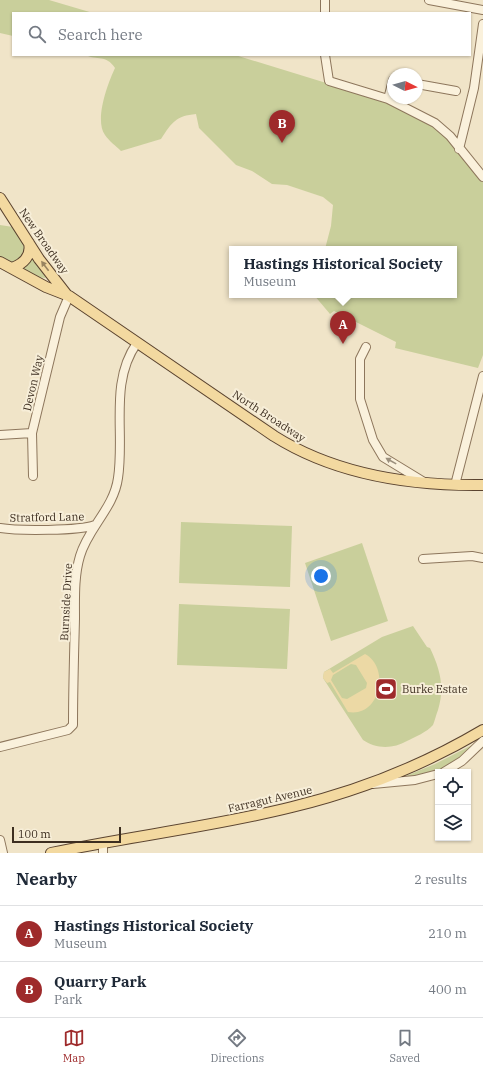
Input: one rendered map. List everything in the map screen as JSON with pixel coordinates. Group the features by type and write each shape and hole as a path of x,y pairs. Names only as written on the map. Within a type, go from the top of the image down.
{"main road":[{"name":"New Broadway","path":"0,198 29,243 69,296"},
{"path":"12,268 26,259 30,248 29,243"},
{"path":"0,262 46,287 69,296"},
{"name":"North Broadway","path":"69,296 274,436 308,455 355,472 424,482 483,485"},
{"name":"Farragut Avenue","path":"50,853 103,849 274,811 325,798 424,761 483,730"}],"street":[{"path":"325,0 325,12"},
{"path":"429,0 483,10"},
{"path":"459,149 474,88 483,24"},
{"path":"326,56 329,81 387,99"},
{"path":"423,85 456,91"},
{"path":"398,104 435,123 450,136 483,177"},
{"name":"Devon Way","path":"34,476 32,433 60,317 69,296"},
{"name":"Burnside Drive","path":"0,747 68,730 73,726 76,573 84,543 114,494 117,484 120,458 120,399 125,363 137,343"},
{"path":"366,347 360,359 360,399 373,440 383,457 424,482"},
{"path":"455,484 483,376"},
{"path":"0,435 32,433"},
{"name":"Stratford Lane","path":"0,528 11,530 68,529 95,525"},
{"path":"423,559 472,556 483,558"},
{"path":"449,769 462,761 483,741"},
{"path":"364,784 398,782 435,775"},
{"path":"0,840 3,853"}],"green space":[{"path":"0,0 49,0 90,12 12,12 12,36 0,33"},
{"path":"88,56 238,56 387,102 387,104 392,104 433,126 445,135 483,181 483,355 478,368 395,348 396,342 334,311 330,314 317,298 457,298 457,246 326,246 331,226 333,205 323,197 287,185 272,184 252,171 236,165 199,128 196,114 179,118 168,128 161,139 121,151 105,135 102,128 101,111 115,68 105,59"},
{"path":"0,225 13,227 46,278 35,277 0,257"},
{"path":"181,522 292,526 290,587 179,583"},
{"path":"362,543 388,621 331,641 305,563"},
{"path":"179,604 290,609 287,669 177,665"},
{"name":"Burke Estate","path":"413,626 427,647 430,648 439,671 441,694 433,725 428,730 402,744 390,747 373,745 363,740 323,678 324,672 382,637"},
{"path":"478,742 453,763 442,769 435,769 435,771 401,778 435,764"}],"sand":[{"path":"365,654 373,661 378,670 378,690 374,700 368,707 359,712 348,712 330,682 327,683 323,678 324,672 330,669 333,673","holes":["351,664 356,665 367,683 366,688 347,699 342,698 331,680 333,675"]}],"place":[{"name":"Quarry Park","path":"282,143"},
{"name":"Hastings Historical Society","path":"343,344"},
{"name":"Burke Estate","path":"386,689"}]}
